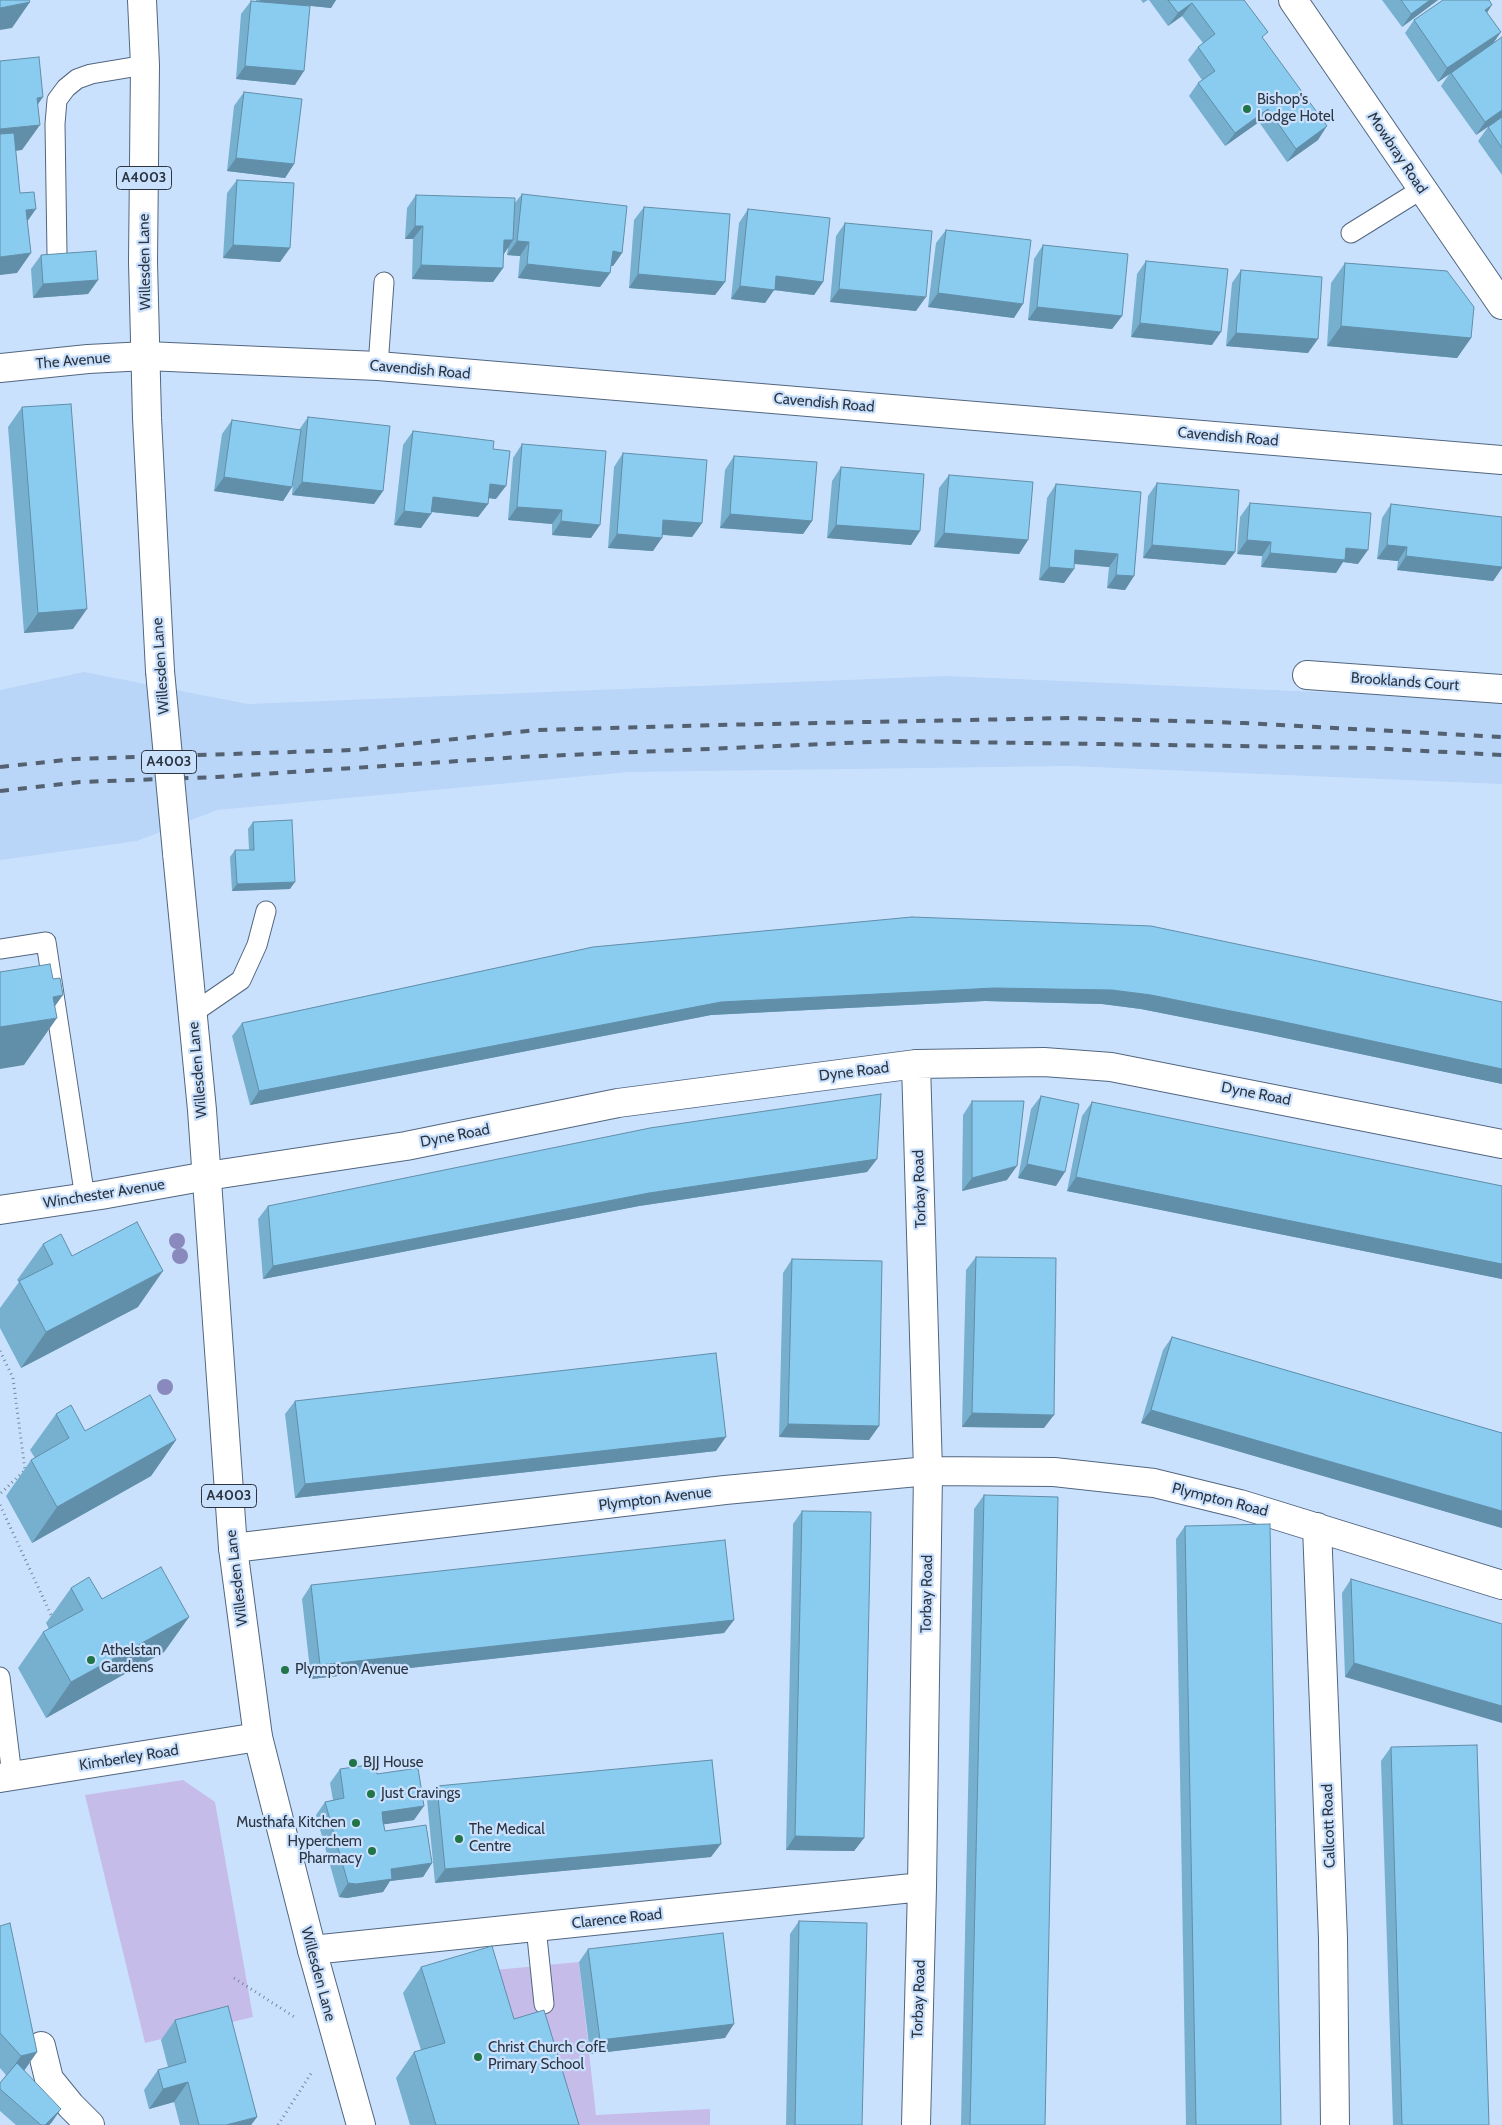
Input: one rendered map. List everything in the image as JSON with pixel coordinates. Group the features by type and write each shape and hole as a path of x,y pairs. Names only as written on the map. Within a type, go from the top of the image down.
{"street":[{"name":"Willesden Lane","path":"142,0 145,65 143,262 160,671 207,1176 232,1548 258,1737 312,1950 361,2125"},
{"name":"Mowbray Road","path":"1293,0 1502,305"},
{"name":"Cavendish Road","path":"146,356 378,366 1502,460"},
{"name":"The Avenue","path":"0,368 88,358 146,356"},
{"name":"Brooklands Court","path":"1307,675 1502,689"},
{"name":"Dyne Road","path":"207,1176 406,1146 618,1103 916,1064 1044,1062 1111,1066 1502,1144"},
{"name":"Torbay Road","path":"916,1064 928,1470 922,1887 916,2125"},
{"name":"Winchester Avenue","path":"0,1210 85,1198 207,1176"},
{"name":"Plympton Road","path":"928,1470 1054,1472 1154,1483 1240,1504 1502,1585"},
{"name":"Plympton Avenue","path":"232,1548 725,1490 928,1470"},
{"name":"Callcott Road","path":"1317,1527 1333,1938 1335,2125"},
{"name":"Kimberley Road","path":"6,1777 258,1737"},
{"name":"Clarence Road","path":"312,1950 922,1887"},
{"path":"41,2046 49,2079 71,2106 90,2125"}],"lane":[{"path":"57,254 55,124 57,100 76,79 91,74 145,65"},
{"path":"1351,233 1422,189"},
{"path":"378,366 384,282"},
{"path":"193,1013 241,980 257,945 266,911"},
{"path":"0,949 46,942 85,1198"},
{"path":"0,1677 6,1777"},
{"path":"536,1927 544,2004"}],"path":[{"path":"0,1351 12,1378 25,1470 0,1494"},
{"path":"0,1505 53,1620"},
{"path":"234,1978 296,2018"},
{"path":"278,2125 312,2072"}],"shaded area":[{"path":"84,672 248,704 946,676 1436,697 1502,703 1502,784 1070,766 629,772 217,810 137,841 0,860 0,690"},
{"path":"183,1780 215,1802 253,2017 145,2043 85,1795"},
{"path":"579,1962 596,2115 710,2109 710,2125 553,2125 474,1972"}],"building":[{"path":"0,0 29,0 30,2 0,8"},
{"path":"1168,0 1244,0 1268,32 1262,37 1327,126 1296,149 1268,109 1235,133 1198,83 1215,71 1198,47 1215,34 1192,3 1178,13"},
{"path":"1401,0 1430,0 1411,14"},
{"path":"1443,0 1489,0 1492,5 1485,10 1501,32 1447,68 1414,20"},
{"path":"251,1 310,6 304,71 245,66"},
{"path":"1502,37 1502,110 1485,122 1451,73"},
{"path":"39,57 43,97 37,98 40,125 0,129 0,61"},
{"path":"244,92 302,99 294,164 236,158"},
{"path":"1502,117 1502,148 1488,127"},
{"path":"14,133 20,193 34,192 36,209 26,210 31,253 0,257 0,134"},
{"path":"237,180 294,183 290,248 233,245"},
{"path":"522,194 627,206 622,253 613,251 610,273 527,264 529,242 517,241"},
{"path":"416,195 515,198 513,240 504,240 503,268 421,265 423,226 415,226"},
{"path":"644,207 730,214 725,282 638,274"},
{"path":"748,209 830,218 823,282 776,276 775,290 740,286"},
{"path":"845,223 932,231 926,297 839,289"},
{"path":"946,230 1031,240 1023,304 938,293"},
{"path":"1043,245 1128,254 1122,316 1037,307"},
{"path":"96,251 98,280 43,284 41,255"},
{"path":"1146,261 1228,269 1221,332 1140,323"},
{"path":"1345,263 1447,271 1474,307 1471,338 1341,326"},
{"path":"1241,270 1322,277 1318,339 1236,333"},
{"path":"71,404 87,609 38,613 22,407"},
{"path":"308,417 390,426 383,491 302,482"},
{"path":"232,420 301,430 292,487 224,477"},
{"path":"413,431 494,441 493,449 510,451 506,486 490,484 488,504 433,497 431,514 404,511"},
{"path":"522,444 606,451 600,525 561,521 562,510 517,507"},
{"path":"623,453 707,460 702,523 663,520 662,538 617,534"},
{"path":"734,456 817,462 812,521 730,514"},
{"path":"841,467 924,474 920,531 836,525"},
{"path":"949,475 1033,482 1028,540 944,533"},
{"path":"1157,483 1239,490 1235,552 1152,545"},
{"path":"1056,484 1141,492 1134,576 1116,575 1118,554 1075,550 1074,569 1049,567"},
{"path":"1250,503 1371,513 1368,550 1346,548 1345,560 1270,553 1271,542 1247,540"},
{"path":"1391,504 1502,517 1502,567 1406,556 1407,547 1387,545"},
{"path":"292,820 295,882 237,884 235,850 254,850 253,822"},
{"path":"912,917 1151,926 1502,1002 1502,1069 1151,995 1112,990 994,988 721,1002 259,1091 242,1023 593,947"},
{"path":"50,964 53,979 60,978 63,995 53,997 57,1018 0,1027 0,972"},
{"path":"881,1094 877,1159 649,1193 273,1266 268,1206 650,1128"},
{"path":"1041,1096 1079,1104 1065,1172 1027,1164"},
{"path":"972,1101 1024,1101 1017,1166 972,1178"},
{"path":"1092,1102 1502,1186 1502,1264 1076,1177"},
{"path":"137,1222 163,1271 46,1332 19,1281 53,1264 43,1244 61,1234 72,1256"},
{"path":"976,1257 1056,1258 1054,1415 972,1413"},
{"path":"792,1259 882,1261 879,1426 788,1424"},
{"path":"1172,1337 1502,1433 1502,1511 1151,1410"},
{"path":"716,1353 726,1437 305,1484 295,1401"},
{"path":"150,1395 176,1440 57,1507 31,1460 69,1438 56,1414 71,1405 85,1431"},
{"path":"984,1495 1058,1497 1045,2125 970,2125"},
{"path":"802,1511 871,1512 864,1838 795,1836"},
{"path":"1270,1524 1281,2125 1196,2125 1185,1526"},
{"path":"725,1540 734,1620 320,1665 311,1585"},
{"path":"161,1567 189,1617 71,1682 43,1632 83,1610 71,1588 89,1577 102,1599"},
{"path":"1351,1579 1502,1624 1502,1706 1354,1663"},
{"path":"1477,1745 1489,2125 1402,2125 1391,1747"},
{"path":"712,1760 721,1844 445,1869 437,1786"},
{"path":"375,1764 377,1774 418,1768 424,1806 382,1812 383,1822 385,1831 426,1825 432,1863 391,1869 392,1879 356,1884 348,1883 325,1802 344,1798 340,1769"},
{"path":"799,1921 867,1923 862,2125 795,2125"},
{"path":"10,1923 37,2052 21,2056 0,2033 0,1926"},
{"path":"723,1933 734,2024 600,2040 588,1949"},
{"name":"Christ Church CofE Primary School","path":"492,1946 514,2019 544,2010 579,2125 436,2125 414,2052 445,2043 421,1967"},
{"path":"228,2006 257,2117 226,2125 199,2125 188,2082 163,2089 158,2070 186,2062 175,2020"},
{"path":"17,2063 61,2109 45,2125 41,2125 0,2089 0,2083"}],"railway":[{"path":"0,767 75,759 354,750 537,730 716,725 1070,718 1244,723 1502,737"},
{"path":"0,791 80,782 217,777 520,757 894,741 1369,748 1502,755"}],"place":[{"name":"Bishop's Lodge Hotel","path":"1247,109"},
{"name":"Athelstan Gardens","path":"91,1660"},
{"name":"Plympton Avenue","path":"285,1670"},
{"name":"BJJ House","path":"353,1763"},
{"name":"Just Cravings","path":"371,1794"},
{"name":"Musthafa Kitchen","path":"356,1823"},
{"name":"The Medical Centre","path":"459,1839"},
{"name":"Hyperchem Pharmacy","path":"372,1851"},
{"name":"Christ Church CofE Primary School","path":"478,2057"}]}
